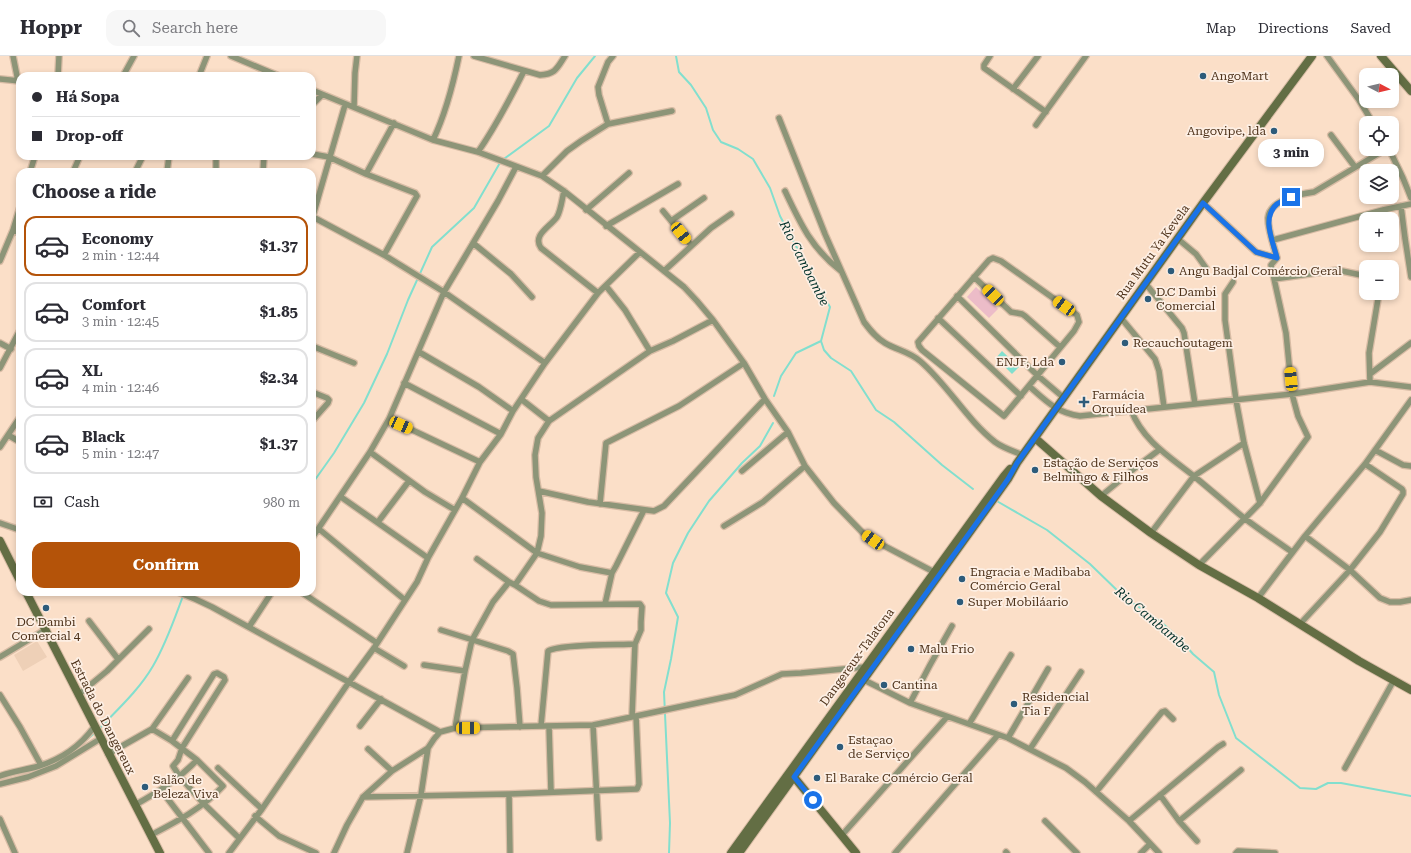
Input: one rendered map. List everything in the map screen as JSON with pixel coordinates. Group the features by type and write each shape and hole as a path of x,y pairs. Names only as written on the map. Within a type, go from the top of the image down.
{"main road":[{"name":"Rua Mutu Ya Kevela","path":"1006,478 1203,203 1312,56"},
{"path":"1381,56 1411,91"},
{"path":"1034,438 1101,496 1151,533 1199,565 1258,598 1359,661 1411,690"},
{"name":"Dangereux-Talatona","path":"741,852 1006,478"},
{"name":"Dangereux-Talatona","path":"731,853 934,572 977,518"},
{"path":"0,542 16,573"},
{"name":"Estrada do Dangereux","path":"28,596 160,853"},
{"path":"794,777 856,853"}],"street":[{"path":"13,56 17,72"},
{"path":"58,72 59,56"},
{"path":"126,72 134,56"},
{"path":"201,72 207,56"},
{"path":"231,56 270,72"},
{"path":"354,107 357,56"},
{"path":"433,140 442,121 453,85 459,56"},
{"path":"474,56 540,75 555,71 565,56"},
{"path":"608,124 598,87 608,62 613,56"},
{"path":"990,56 984,65 984,68 1046,112"},
{"path":"1013,89 1038,56"},
{"path":"1036,125 1086,56"},
{"path":"1327,56 1369,116"},
{"path":"478,152 508,105 524,71"},
{"path":"0,79 16,81"},
{"path":"316,92 433,140 478,152 542,176 564,191 664,271 688,292 713,320 744,363 765,399 788,432 805,466 834,504 863,533 873,540 934,572"},
{"path":"316,101 322,95"},
{"path":"316,204 345,104"},
{"path":"542,176 567,151 608,124 672,111"},
{"path":"779,118 825,234 864,322 874,334 885,343 915,356 985,433 1002,447 1023,454"},
{"path":"366,174 394,123"},
{"path":"1331,135 1355,167"},
{"path":"316,155 329,157 366,174 415,193 417,196 384,255"},
{"path":"1277,258 1269,229 1269,216 1270,212 1278,203 1301,193 1314,192 1375,156"},
{"path":"1391,156 1403,178 1411,198"},
{"path":"316,533 370,452 389,419 444,292 498,201 516,167"},
{"path":"586,210 629,173"},
{"path":"606,226 678,184"},
{"path":"785,190 802,226 813,243 833,265 842,272"},
{"path":"564,191 556,217 538,237 538,244 541,248 598,293"},
{"path":"671,221 704,198"},
{"path":"1203,203 1256,252 1277,258"},
{"path":"1272,240 1383,210 1411,204"},
{"path":"1401,206 1411,277"},
{"path":"663,211 691,245"},
{"path":"664,271 710,228 731,214"},
{"path":"0,260 16,220"},
{"path":"316,220 384,255 444,292 545,363"},
{"path":"1178,239 1196,254 1206,268"},
{"path":"473,243 511,274 532,297"},
{"path":"229,853 255,816 262,809 376,645 417,582 428,558 462,498 480,462 501,434 513,411 545,363 598,293 639,252"},
{"path":"997,258 1077,315 1079,322 1021,396 1003,416 922,350 918,342 974,277 990,260 997,258"},
{"path":"1199,565 1260,503 1308,436 1298,416 1292,394 1286,333 1271,265 1277,258"},
{"path":"1274,278 1337,270 1359,275"},
{"path":"974,277 1011,312 1025,316 1060,347"},
{"path":"1233,282 1225,294 1224,306 1236,400 1244,443 1260,503"},
{"path":"1145,283 1184,333 1195,404"},
{"path":"606,286 625,310 650,351"},
{"path":"957,296 1037,375 1064,398"},
{"path":"1370,382 1369,353 1378,300"},
{"path":"938,318 1021,396"},
{"path":"1121,318 1155,358 1159,371 1164,407"},
{"path":"515,585 537,553 541,536 542,513 534,455 538,438 549,421 650,351 713,320"},
{"path":"0,368 16,338"},
{"path":"1370,374 1411,343"},
{"path":"0,344 11,349"},
{"path":"316,348 354,363"},
{"path":"419,352 479,387 513,411"},
{"path":"600,504 606,443 679,406 744,363"},
{"path":"404,382 501,434"},
{"path":"1029,386 1056,409 1065,414 1080,416 1292,394 1370,382 1411,387"},
{"path":"316,394 329,400 316,416"},
{"path":"521,399 549,421"},
{"path":"539,491 600,504 654,511 664,506 765,399"},
{"path":"1258,598 1292,552 1365,464 1411,400"},
{"path":"1131,410 1141,430 1159,450 1194,476 1245,519 1292,552"},
{"path":"389,419 480,462"},
{"path":"0,447 16,423"},
{"path":"742,471 788,432"},
{"path":"8,435 16,440"},
{"path":"1151,533 1194,476 1244,443"},
{"path":"1101,496 1134,468 1159,450"},
{"path":"1375,450 1398,462 1411,466"},
{"path":"370,452 425,492 455,510"},
{"path":"1300,624 1350,570 1380,532 1402,494 1402,489 1365,464"},
{"path":"724,526 763,502 805,466"},
{"path":"378,522 409,481"},
{"path":"341,497 428,558"},
{"path":"462,498 537,553 580,567 612,573"},
{"path":"606,604 612,573 644,510"},
{"path":"0,523 16,529"},
{"path":"319,529 405,600"},
{"path":"1305,536 1350,570 1380,598 1390,602 1411,600"},
{"path":"363,797 509,794 550,791 637,789 639,787 634,716 636,644 642,622 642,607 640,604 551,605 540,601 509,582 477,559"},
{"path":"455,728 472,640 493,602 509,582"},
{"path":"188,596 249,627 440,732"},
{"path":"249,627 269,596"},
{"path":"306,596 404,666"},
{"path":"88,621 118,659"},
{"path":"910,703 952,626"},
{"path":"78,695 107,671 149,629"},
{"path":"0,657 45,630"},
{"path":"441,630 508,651 513,654 520,726"},
{"path":"541,726 548,652 550,649 636,644"},
{"path":"969,724 1011,655"},
{"path":"424,665 465,671"},
{"path":"334,853 347,825 363,797 392,771 428,748 440,732 455,728 593,725 735,695 782,674 801,674 865,667"},
{"path":"1008,738 1048,669"},
{"path":"1030,749 1081,672"},
{"path":"172,741 214,674 217,673 224,677 225,680 182,748 178,760 173,766 204,804 239,838"},
{"path":"108,754 152,729 188,678"},
{"path":"864,680 910,703 947,718 1008,738 1066,768 1129,821 1160,853"},
{"path":"1344,768 1394,680"},
{"path":"0,695 41,765"},
{"path":"360,726 381,699"},
{"path":"1096,792 1162,712 1165,711 1173,720"},
{"path":"842,836 947,718"},
{"path":"593,725 599,838"},
{"path":"549,726 550,791"},
{"path":"151,835 204,804 223,786 197,760 172,741 152,729"},
{"path":"0,776 41,765 75,747 86,738 97,732"},
{"path":"0,784 28,777 56,766 97,732"},
{"path":"895,853 998,735"},
{"path":"1129,821 1223,744"},
{"path":"407,853 421,795 428,748"},
{"path":"368,749 392,771"},
{"path":"135,805 161,790 186,772 197,760"},
{"path":"218,768 262,809"},
{"path":"1179,821 1241,770"},
{"path":"161,790 209,853"},
{"path":"509,794 510,853"},
{"path":"1160,795 1179,821 1198,841"},
{"path":"255,816 279,836 316,853"},
{"path":"0,819 15,853"},
{"path":"1045,821 1077,853"},
{"path":"1141,853 1150,844"},
{"path":"1236,853 1238,851 1275,853"}],"shaded area":[{"path":"976,287 998,309 989,318 967,297"},
{"path":"37,641 47,657 23,671 14,655"}],"water":[{"path":"1002,351 1019,367 1012,374 996,358"}],"waterway":[{"path":"316,478 334,453 364,403 387,354 408,300 432,247 474,208 501,161 549,126 577,78 595,56"},
{"name":"Rio Cambambe","path":"676,56 679,72 691,85 706,108 713,130 721,142 738,149 753,159 770,188 780,216 830,307 821,341 824,350 831,358 851,371 876,410 894,422 942,465 973,489"},
{"path":"774,396 781,376 796,353 821,341"},
{"path":"669,853 670,823 664,692 678,617 666,593 673,563 688,533 709,501 742,463 760,446 773,423"},
{"name":"Rio Cambambe","path":"995,500 1047,530 1090,564 1124,597 1161,622 1179,638 1193,654 1214,672 1219,695 1236,738 1300,788 1316,789 1328,783 1341,783 1411,796"},
{"path":"99,729 135,691 153,666 166,641 183,596"},
{"path":"70,753 96,732"}],"place":[{"name":"AngoMart","path":"1203,76"},
{"name":"Angovipe, lda","path":"1274,131"},
{"name":"Angu Badjal Comércio Geral","path":"1171,271"},
{"name":"D.C Dambi Comercial","path":"1148,299"},
{"name":"Recauchoutagem","path":"1125,343"},
{"name":"ENJF, Lda","path":"1062,362"},
{"name":"Farmácia Orquídea","path":"1084,402"},
{"name":"Estação de Serviços Belmingo & Filhos","path":"1035,470"},
{"name":"Engracia e Madibaba Comércio Geral","path":"962,579"},
{"name":"Super Mobiláario","path":"960,602"},
{"name":"DC Dambi Comercial 4","path":"46,608"},
{"name":"Malu Frio","path":"911,649"},
{"name":"Cantina","path":"884,685"},
{"name":"Residencial Tia F","path":"1014,704"},
{"name":"Estaçao de Serviço","path":"840,747"},
{"name":"El Barake Comércio Geral","path":"817,778"},
{"name":"Salão de Beleza Viva","path":"145,787"}],"route":[{"path":"813,800 794,777 1001,489 1017,463 1203,203 1249,247 1261,254 1277,258 1268,220 1270,212 1278,203 1291,197"}]}
